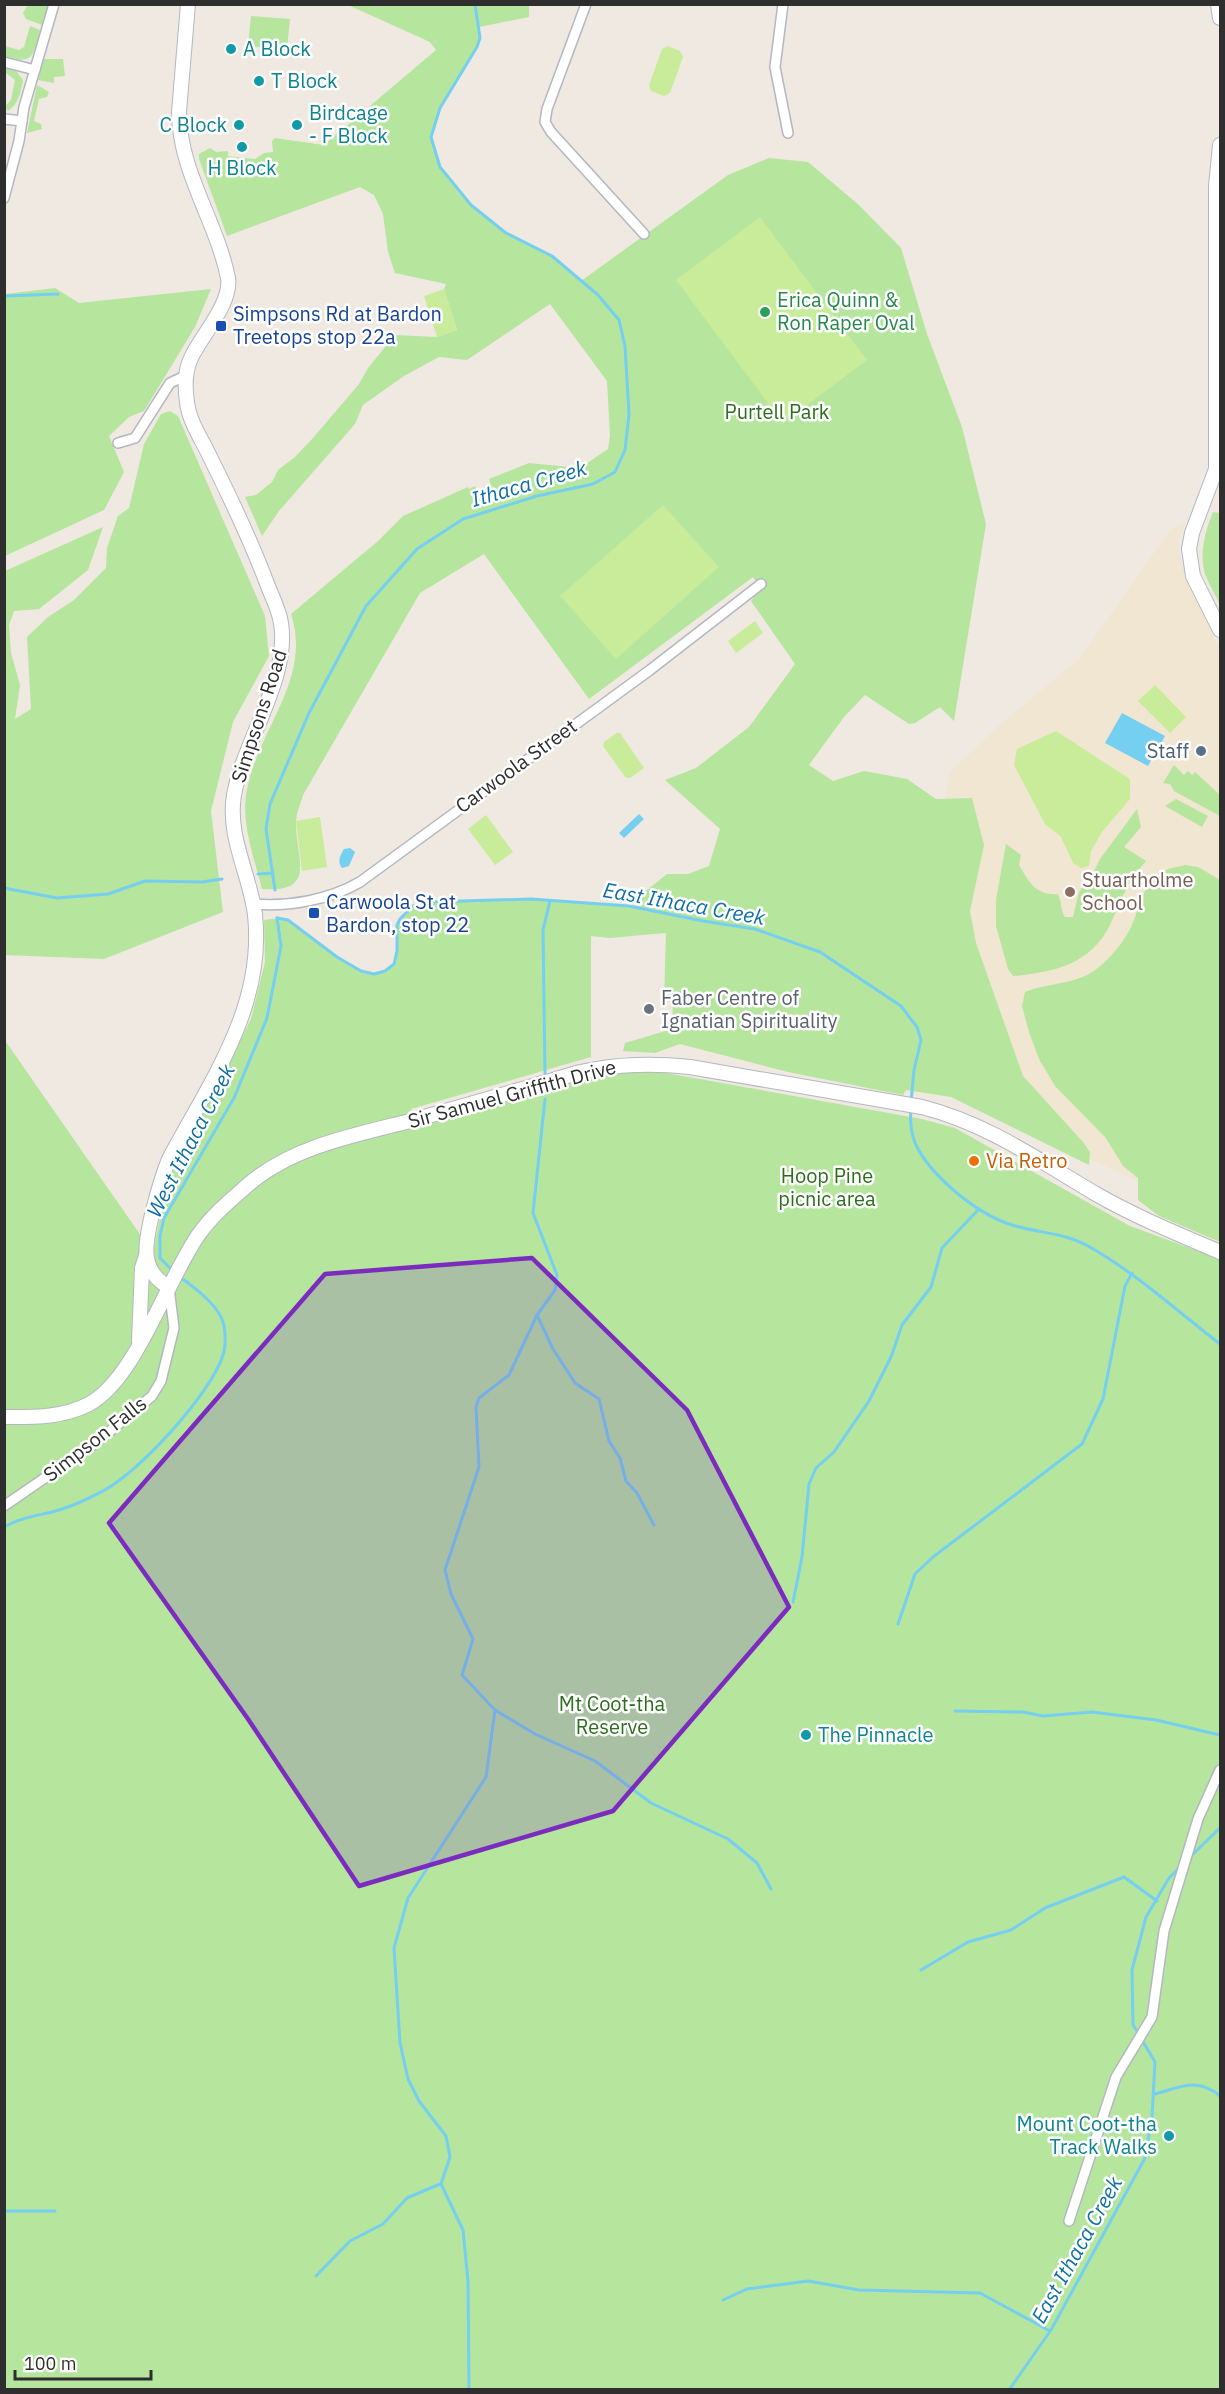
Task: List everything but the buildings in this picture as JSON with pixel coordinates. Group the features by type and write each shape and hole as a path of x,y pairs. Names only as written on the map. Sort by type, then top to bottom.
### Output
{"main road":[{"name":"Simpsons Road","path":"140,1343 142,1268 157,1194 169,1158 220,1068 246,1008 252,983 260,905 236,842 232,807 245,756 279,665 283,638 281,621 246,529 189,414 186,397 187,375 191,358 228,290 224,266 189,164 180,130 179,112 188,4"},
{"path":"1218,4 1221,18"},
{"path":"1221,145 1216,186 1216,469 1192,534 1189,549 1193,576 1221,630"},
{"name":"Sir Samuel Griffith Drive","path":"4,1417 53,1416 92,1403 114,1384 126,1368 199,1234 214,1214 252,1182 293,1156 346,1137 580,1072 616,1065 654,1063 681,1066 922,1107 958,1117 982,1128 1145,1221 1221,1251"},
{"path":"146,1257 154,1275 174,1277"}],"street":[{"path":"4,198 20,141 21,121 54,4"},
{"path":"586,4 547,109 545,122 551,132 644,234"},
{"path":"783,4 775,68 788,133"},
{"path":"4,62 35,70"},
{"path":"4,119 21,121"},
{"path":"118,443 135,438 170,383 187,375"},
{"name":"Carwoola Street","path":"260,905 295,902 336,894 360,882 650,670 760,584"},
{"name":"Simpson Falls","path":"4,1506 96,1442 152,1396 161,1381 174,1328 174,1277"},
{"path":"1069,2221 1116,2077 1152,2017 1164,1931 1198,1819 1221,1770"}],"highlighted area":[{"path":"532,1258 687,1410 789,1607 613,1811 359,1886 248,1719 109,1523 325,1274"}],"shaded area":[{"name":"Stuartholme School","path":"1187,522 1178,538 1178,554 1220,651 1220,1221 936,1085 943,811 950,772 1001,724 1080,658 1170,530"}],"green space":[{"path":"28,5 48,5 42,25 26,19 23,13"},
{"name":"Mt Coot-tha Reserve","path":"348,5 529,5 529,17 479,27 480,38 477,47 440,108 431,137 440,167 471,205 506,233 552,256 581,281 728,175 769,158 808,162 859,205 901,248 927,334 962,427 986,524 954,721 940,707 915,723 909,724 865,695 844,717 809,765 833,781 864,771 907,779 936,799 972,798 984,845 970,911 976,943 1023,1076 1083,1142 1090,1152 1089,1165 951,1097 906,1090 903,1095 788,1072 680,1044 655,1053 623,1051 625,1043 672,1029 673,1002 664,1001 666,933 609,938 591,936 591,1057 411,1109 413,1121 616,1073 655,1071 922,1119 955,1128 1130,1226 1220,1259 1220,2389 5,2389 4,1039 153,1253 164,1195 181,1148 212,1097 251,1019 265,962 264,920 279,918 288,920 341,959 357,969 372,974 385,972 394,962 397,949 397,925 413,906 430,902 531,899 643,905 641,895 667,874 688,874 709,866 720,829 665,780 696,768 749,727 795,664 751,601 760,588 753,577 589,699 484,554 420,593 303,795 296,819 300,860 298,879 291,885 280,889 262,889 246,825 246,798 254,763 290,680 295,659 296,637 291,614 378,541 403,516 468,487 469,489 475,486 477,490 491,485 489,479 529,463 580,468 608,449 610,436 607,381 550,304 467,360 439,357 404,376 363,405 355,424 279,511 262,536 245,497 256,495 272,482 278,470 295,457 313,438 359,384 368,368 395,335 437,337 457,330 444,289 446,284 395,273 388,252 383,214 374,195 360,187 227,236 199,159 199,154 210,148 216,152 228,151 228,156 255,159 264,153 273,152 272,141 275,138 324,145 436,50 430,42"},
{"path":"251,16 290,19 287,49 248,46"},
{"path":"30,26 40,30 31,56 27,59 15,59 5,56 5,46 19,50 24,47"},
{"path":"668,46 680,51 683,57 670,93 664,96 651,91 649,85 662,49"},
{"path":"44,59 63,59 65,76 54,77 54,83 38,80"},
{"path":"5,68 16,71 23,80 17,101 8,111 5,106 11,100 15,80 5,72"},
{"path":"37,85 49,92 47,97 39,99 34,121 41,124 42,129 27,133"},
{"name":"Erica Quinn & Ron Raper Oval","path":"760,217 867,360 783,423 676,280"},
{"path":"55,288 79,303 211,289 195,327 144,411 129,417 109,436 124,472 104,510 5,556 5,294"},
{"path":"444,289 457,330 437,337 424,296"},
{"path":"170,411 178,416 265,616 269,656 233,722 211,811 223,912 104,959 5,955 5,571 103,527 88,570 39,609 14,611 9,625 11,653 20,685 15,719 31,709 27,637 48,617 74,600 106,568 107,548 118,516 129,508 144,444 161,414"},
{"path":"663,505 719,567 616,659 560,596"},
{"path":"1213,512 1220,513 1220,605 1203,566 1205,535"},
{"path":"755,621 763,633 736,653 728,641"},
{"path":"1155,685 1186,717 1170,733 1138,701"},
{"path":"1056,731 1130,779 1130,799 1102,832 1091,851 1089,866 1081,868 1073,863 1061,837 1045,824 1014,765 1017,749"},
{"path":"620,733 644,768 630,778 626,778 603,746 604,742"},
{"path":"1174,765 1184,775 1188,771 1192,775 1195,772 1220,795 1220,816 1174,791 1170,784 1163,783"},
{"path":"1176,799 1208,816 1202,827 1165,806"},
{"path":"1137,809 1141,827 1124,847 1146,861 1121,899 1102,939 1081,958 1069,964 1043,972 1013,976 1008,969 996,926 996,900 1006,844 1021,855 1019,865 1034,887 1044,893 1058,894 1065,917 1073,917 1079,892"},
{"path":"486,815 513,852 495,865 468,829"},
{"path":"320,817 327,867 302,871 296,821"},
{"path":"1185,865 1198,867 1220,880 1220,1242 1159,1216 1138,1200 1138,1178 1123,1166 1106,1138 1055,1086 1039,1059 1022,1006 1025,992 1082,977 1099,967 1126,936 1145,891 1155,877 1164,871"}],"water":[{"path":"1122,713 1165,736 1148,766 1105,743"},
{"path":"639,814 644,819 624,838 619,833"},
{"path":"350,848 355,852 349,866 342,868 339,861 340,856 344,849"}],"waterway":[{"name":"Ithaca Creek","path":"275,890 266,829 270,804 309,713 366,606 417,549 463,519 537,496 593,484 615,472 625,450 629,414 625,346 619,320 598,295 552,256 506,233 471,205 440,167 431,137 440,108 477,47 480,38 475,4"},
{"path":"4,296 58,294"},
{"path":"258,874 273,873"},
{"path":"4,888 57,898 108,894 145,881 202,882 222,879"},
{"name":"East Ithaca Creek","path":"277,918 288,920 337,957 361,971 374,974 385,971 394,964 397,951 397,925 400,919 413,906 430,902 531,899 629,906 755,929 820,952 901,1006 917,1027 921,1040 914,1070 911,1102"},
{"path":"545,1075 543,930 550,901"},
{"name":"West Ithaca Creek","path":"173,1271 160,1258 160,1236 164,1218 234,1098 267,1018 281,946 277,918"},
{"path":"469,2390 468,2281 463,2230 441,2184 450,2157 446,2136 419,2101 408,2079 400,2043 394,1948 408,1898 486,1777 495,1710 462,1675 473,1639 451,1594 445,1570 479,1467 476,1407 479,1398 509,1375 537,1315 555,1290 557,1275 533,1213 545,1099"},
{"name":"East Ithaca Creek","path":"911,1109 913,1136 923,1157 943,1181 969,1202 996,1219 1009,1224 1059,1235 1088,1246 1140,1280 1220,1344"},
{"path":"793,1602 802,1557 809,1484 816,1468 834,1452 869,1401 891,1357 902,1325 931,1287 942,1248 979,1209"},
{"path":"898,1624 915,1574 933,1557 1082,1444 1103,1399 1125,1286 1132,1273"},
{"name":"West Ithaca Creek","path":"4,1527 19,1520 75,1504 118,1482 172,1431 204,1390 223,1355 225,1347 223,1323 219,1313 209,1301 180,1277"},
{"path":"537,1315 553,1349 575,1383 599,1399 609,1441 620,1458 626,1481 637,1493 654,1525"},
{"path":"495,1710 535,1734 595,1761 651,1803 728,1839 757,1863 771,1889"},
{"path":"955,1711 1023,1712 1043,1716 1092,1712 1156,1720 1220,1735"},
{"name":"East Ithaca Creek","path":"1190,1857 1220,1828"},
{"name":"East Ithaca Creek","path":"1139,2034 1133,2025 1132,1970 1146,1917 1169,1878 1181,1866"},
{"path":"921,1970 968,1942 1011,1930 1045,1908 1124,1877 1157,1901"},
{"name":"East Ithaca Creek","path":"1009,2390 1051,2330 1145,2158 1152,2117 1155,2062 1142,2040"},
{"path":"1155,2094 1196,2085 1212,2090 1220,2096"},
{"path":"316,2276 350,2241 383,2224 407,2198 440,2184"},
{"path":"4,2211 55,2211"},
{"path":"723,2300 747,2289 808,2281 859,2290 980,2293 1050,2331"}],"place":[{"name":"A Block","path":"231,49"},
{"name":"T Block","path":"259,81"},
{"name":"C Block","path":"239,125"},
{"name":"Birdcage - F Block","path":"297,125"},
{"name":"H Block","path":"242,147"},
{"name":"Erica Quinn & Ron Raper Oval","path":"765,312"},
{"name":"Simpsons Rd at Bardon Treetops stop 22a","path":"221,326"},
{"name":"Staff","path":"1201,751"},
{"name":"Stuartholme School","path":"1070,892"},
{"name":"Carwoola St at Bardon, stop 22","path":"314,913"},
{"name":"Faber Centre of Ignatian Spirituality","path":"649,1009"},
{"name":"Via Retro","path":"974,1161"},
{"name":"The Pinnacle","path":"806,1735"},
{"name":"Mount Coot-tha Track Walks","path":"1169,2136"}],"park label":[{"name":"Purtell Park","path":"777,412"},
{"name":"Hoop Pine picnic area","path":"827,1188"}]}
